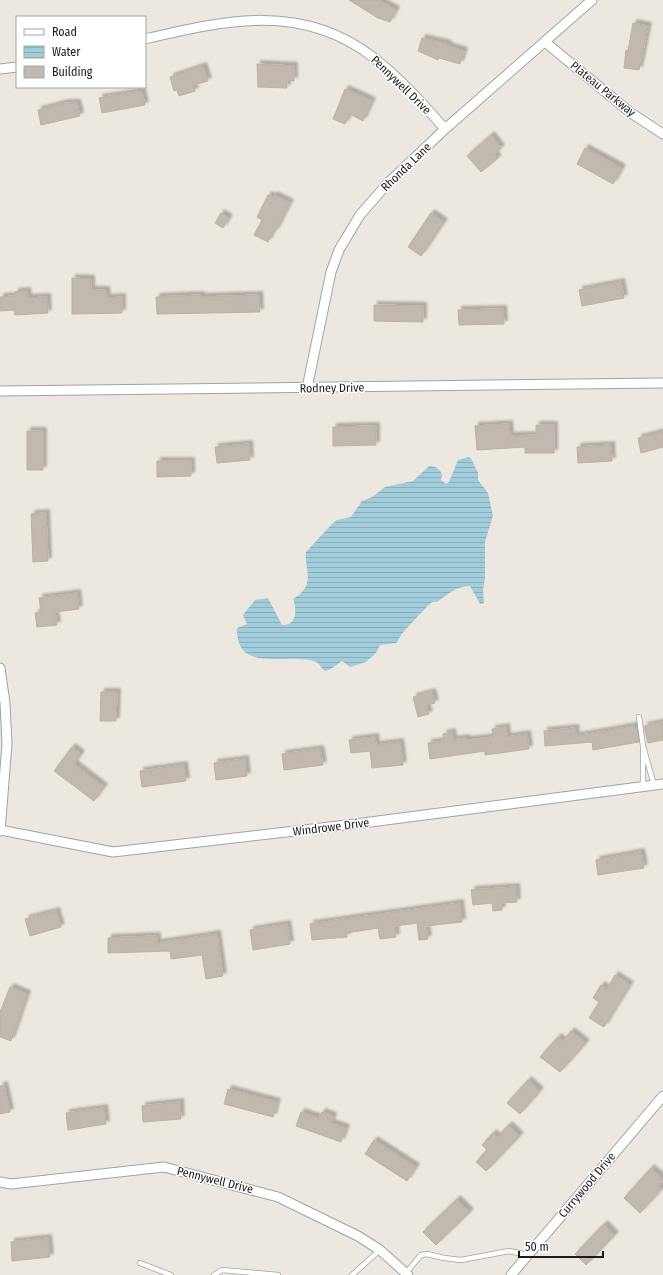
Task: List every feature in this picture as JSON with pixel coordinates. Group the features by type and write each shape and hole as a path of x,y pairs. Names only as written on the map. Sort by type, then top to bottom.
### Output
{"street":[{"name":"Rhonda Lane","path":"307,388 331,272 339,250 350,230 368,205 387,184 445,129 592,0"},
{"name":"Pennywell Drive","path":"146,39 212,24 246,20 270,20 322,31 348,41 374,58 408,89 445,129"},
{"name":"Plateau Parkway","path":"545,42 631,113 663,134"},
{"path":"0,69 16,67"},
{"name":"Rodney Drive","path":"0,391 663,383"},
{"path":"0,668 5,703 6,744 0,831"},
{"name":"Windrowe Drive","path":"0,831 112,852 370,822 658,785"},
{"name":"Currywood Drive","path":"511,1275 663,1096"},
{"name":"Pennywell Drive","path":"0,1182 11,1184 164,1167 278,1197 358,1236 380,1250 407,1274"}],"lane":[{"path":"639,717 643,746 643,787"},
{"path":"643,746 658,785"},
{"path":"352,1275 380,1250"},
{"path":"407,1274 421,1254 461,1260 509,1251 528,1256"},
{"path":"140,1263 171,1275"},
{"path":"214,1275 222,1270 276,1275"}],"water":[{"path":"469,457 478,472 478,480 488,493 493,516 485,542 485,578 483,590 484,603 480,604 470,586 456,589 437,602 432,602 403,632 396,643 380,645 376,653 366,662 350,667 342,661 331,669 325,671 316,662 305,659 266,659 254,657 245,652 239,643 237,628 247,624 243,615 255,600 268,598 282,625 291,623 295,616 293,599 300,594 307,583 308,573 306,552 332,524 337,520 351,517 362,501 372,497 385,487 413,481 429,466 435,467 439,470 442,475 441,480 446,484 449,482 458,460"}],"building":[{"path":"349,0 378,0 396,10 390,22 378,18"},
{"path":"633,23 648,26 639,70 624,68 626,50 628,51"},
{"path":"422,38 448,44 448,46 464,51 460,64 439,58 438,60 418,51"},
{"path":"257,64 294,66 294,81 287,80 287,88 258,87"},
{"path":"203,66 208,81 193,85 195,91 179,96 177,90 174,91 170,77"},
{"path":"345,89 372,101 363,121 350,114 345,124 333,119"},
{"path":"142,92 145,105 102,113 99,98"},
{"path":"65,103 77,103 80,116 41,125 38,110"},
{"path":"491,135 501,148 494,154 498,158 481,172 467,156"},
{"path":"585,148 622,168 613,184 577,164"},
{"path":"268,195 273,197 274,195 290,203 268,242 254,235 262,220 257,217"},
{"path":"221,213 229,218 223,228 215,223"},
{"path":"431,213 444,222 421,256 408,247"},
{"path":"72,278 91,279 91,290 106,290 107,298 122,297 122,313 72,314"},
{"path":"621,282 624,298 582,306 579,290"},
{"path":"27,291 28,298 47,297 48,313 15,315 14,310 0,311 0,297 15,296 15,292"},
{"path":"201,295 201,297 259,295 260,312 157,314 156,297"},
{"path":"374,305 423,306 423,322 374,321"},
{"path":"503,309 504,324 459,325 458,310"},
{"path":"509,424 510,436 536,435 536,425 554,425 554,453 525,453 525,447 477,450 475,426"},
{"path":"376,426 376,445 333,446 333,427"},
{"path":"27,431 43,431 43,470 27,470"},
{"path":"663,432 663,447 641,453 638,438"},
{"path":"249,444 250,460 217,463 215,447"},
{"path":"611,445 612,461 578,463 577,447"},
{"path":"157,461 191,461 191,476 157,477"},
{"path":"46,513 48,561 33,562 31,514"},
{"path":"77,593 79,609 55,612 57,625 37,627 35,613 41,612 39,598"},
{"path":"101,692 117,692 116,721 100,721"},
{"path":"432,692 435,703 426,705 429,714 418,717 413,697"},
{"path":"663,722 663,740 648,743 644,726"},
{"path":"634,726 635,728 637,727 639,742 593,750 592,742 545,746 544,731 575,728 576,736"},
{"path":"506,727 507,737 527,734 529,749 485,755 485,751 430,759 428,743 444,741 443,734 452,732 453,740 466,738 467,740 493,737 492,729"},
{"path":"375,737 376,745 400,742 403,765 372,768 370,751 351,753 349,740"},
{"path":"72,747 81,754 74,764 104,787 94,801 54,771"},
{"path":"320,749 323,765 284,770 282,754"},
{"path":"245,759 247,776 216,780 214,763"},
{"path":"184,765 186,781 142,787 140,771"},
{"path":"641,852 644,868 598,875 596,860"},
{"path":"516,887 517,902 501,903 502,910 493,911 492,903 473,905 471,890"},
{"path":"460,903 462,922 426,926 428,939 419,940 417,923 395,926 396,937 380,939 378,928 346,933 347,937 312,940 310,924"},
{"path":"56,911 61,927 30,936 25,919"},
{"path":"287,924 290,944 253,950 250,930"},
{"path":"217,934 223,976 206,979 202,955 171,959 170,951 108,953 108,938 157,936 157,943"},
{"path":"615,975 630,985 604,1027 589,1018 599,1002 593,998 601,985 607,989"},
{"path":"10,987 27,994 11,1041 0,1037 0,1012"},
{"path":"571,1031 586,1043 560,1072 540,1057 558,1037 563,1041"},
{"path":"528,1080 540,1091 520,1114 507,1103"},
{"path":"4,1085 10,1112 0,1114 0,1086"},
{"path":"228,1089 277,1102 273,1117 224,1104"},
{"path":"180,1102 181,1119 143,1122 142,1106"},
{"path":"104,1108 106,1124 68,1130 66,1113"},
{"path":"301,1112 319,1118 322,1112 333,1116 331,1123 346,1128 341,1142 296,1126"},
{"path":"509,1125 520,1136 486,1171 476,1162 487,1150 482,1145 493,1133 497,1137"},
{"path":"374,1140 416,1167 407,1181 365,1154"},
{"path":"651,1168 663,1179 659,1186 662,1189 640,1213 624,1198"},
{"path":"457,1199 470,1212 436,1245 423,1232"},
{"path":"604,1224 615,1235 586,1265 575,1254"},
{"path":"48,1238 50,1257 12,1261 11,1242"}]}
